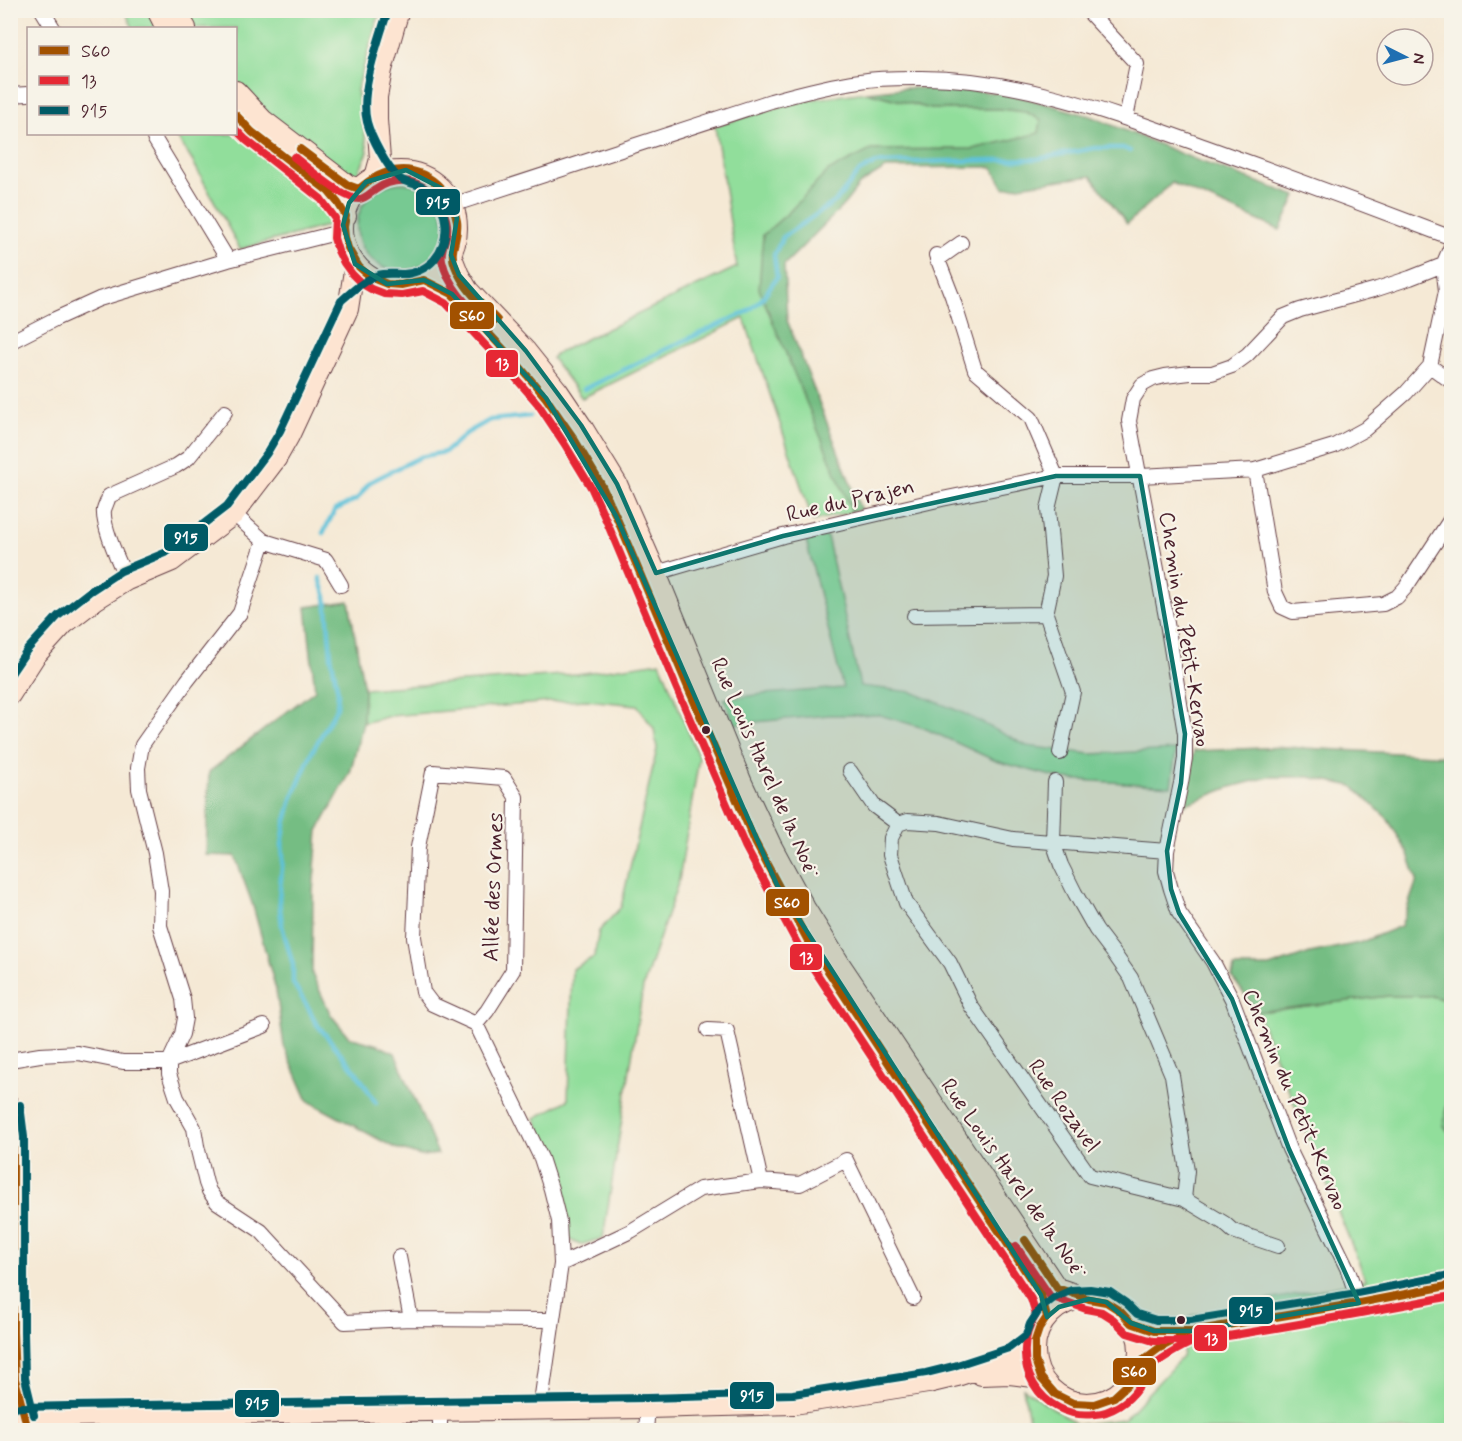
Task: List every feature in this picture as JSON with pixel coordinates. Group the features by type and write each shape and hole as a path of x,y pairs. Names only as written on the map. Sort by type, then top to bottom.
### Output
{"main road":[{"path":"157,10 166,27"},
{"path":"175,10 185,27"},
{"path":"375,177 380,159 377,97 399,10"},
{"path":"237,92 262,120 348,185 359,189"},
{"path":"237,116 252,132 328,191 338,203 345,223"},
{"path":"377,120 406,170"},
{"path":"406,170 430,179 441,188 452,205 457,218 457,237 451,255 439,270 424,280 406,285 387,284 369,276 356,264 346,247 345,223 349,203 366,182 375,177 390,171 406,170"},
{"name":"Rue Louis Harel de la Noë","path":"451,255 468,290 526,351 558,391 617,484 742,783 771,845 805,908 1057,1288 1089,1299"},
{"path":"11,692 35,656 64,624 95,600 128,580 172,561 234,514 276,459 289,436 348,309 356,264"},
{"name":"Rue Louis Harel de la Noë","path":"424,280 452,294 521,368 546,398 573,437 601,484 616,516 751,832 777,885 807,939 1041,1295 1047,1317"},
{"path":"348,309 365,294 387,284"},
{"path":"10,1106 15,1379 21,1422 794,1404 928,1383 957,1376 1014,1357 1035,1341"},
{"path":"1131,1323 1154,1331 1192,1331 1452,1285"},
{"path":"1089,1299 1106,1302 1120,1311 1131,1323 1139,1343 1138,1364 1130,1383 1114,1397 1094,1404 1073,1403 1055,1394 1041,1378 1035,1360 1035,1341 1047,1317 1059,1307 1074,1300 1089,1299"},
{"path":"1138,1364 1158,1349 1192,1331"},
{"path":"957,1376 1010,1374 1041,1378"}],"street":[{"path":"42,10 52,27"},
{"path":"1087,10 1137,64 1126,118"},
{"path":"452,205 813,89 862,81 916,78 968,81 1013,87 1126,118 1316,186 1452,238"},
{"path":"10,94 27,94"},
{"path":"154,138 228,260"},
{"path":"11,340 99,299 345,223"},
{"path":"961,243 937,257 975,370 1030,418 1056,476 1048,509 1054,576 1046,614 1073,692 1060,753"},
{"path":"1452,244 1443,265 1446,291 1430,366 1452,382"},
{"name":"Chemin du Petit-Kervao","path":"1359,1303 1348,1270 1289,1149 1232,999 1213,962 1179,913 1166,871 1167,851 1185,758 1185,734 1166,617 1129,421 1133,399 1142,385 1153,379 1190,373 1212,373 1232,366 1247,355 1283,317 1410,278 1443,265"},
{"name":"Rue du Prajen","path":"656,573 783,536 942,499 1056,476 1140,476 1255,470 1334,446 1365,429 1406,393 1430,366"},
{"path":"128,580 105,525 104,510 109,496 176,466 188,458 225,412"},
{"path":"1255,470 1275,592 1282,607 1293,612 1383,604 1397,597 1452,517"},
{"path":"234,514 264,541 326,560 341,585"},
{"path":"264,541 240,613 187,681 142,745 138,768 139,789 155,853 161,891 160,926 183,999 185,1018 182,1034 169,1062 169,1074 177,1098 194,1128 196,1146 206,1184 217,1202 261,1231 345,1323 411,1319 553,1320"},
{"path":"914,616 1046,614"},
{"path":"850,771 874,806 898,824 907,821 939,823 1013,839 1167,851"},
{"name":"Allée des Ormes","path":"433,772 504,778 516,797 513,970 476,1024 432,1004 423,992 414,937 418,847 433,772"},
{"path":"1055,782 1053,842 1061,865 1096,930 1131,978 1172,1075 1187,1171 1184,1199"},
{"name":"Rue Rozavel","path":"898,824 891,838 890,855 906,903 950,963 971,1006 1090,1176 1184,1199 1233,1231 1278,1246"},
{"path":"476,1024 541,1158 558,1221 561,1264 540,1409"},
{"path":"10,1060 40,1055 78,1053 123,1062 169,1062 264,1026"},
{"path":"708,1030 727,1031 761,1181"},
{"path":"561,1264 631,1231 700,1189 761,1181 800,1184 846,1161 913,1298"},
{"path":"399,1257 411,1319"},
{"path":"646,1431 648,1408"},
{"path":"440,1411 440,1431"}],"highlighted area":[{"path":"406,170 441,188 457,218 451,255 459,275 526,351 581,425 617,484 656,573 783,536 1056,476 1140,476 1185,734 1181,783 1167,851 1171,889 1179,913 1232,999 1289,1149 1359,1303 1192,1331 1154,1331 1131,1323 1106,1302 1089,1299 1059,1307 1047,1317 1041,1295 777,885 616,516 546,398 452,294 424,280 387,284 355,264 343,225 349,203 366,182"}],"green space":[{"path":"125,11 380,11 357,90 368,152 334,224 240,249 193,162 176,135 237,135 237,27 133,27"},
{"path":"905,88 961,89 1014,95 1090,116 1194,159 1296,196 1280,230 1172,183 1127,224 1091,176 1004,188 992,167 886,168 860,184 834,215 784,265 787,320 861,510 852,512 759,289 763,235 789,212 828,171 871,150 973,149 1039,133 1041,120 1026,112 1000,109 931,109 867,92"},
{"path":"867,92 931,109 1000,109 1026,112 1041,120 1039,134 973,149 871,150 789,212 763,235 796,374 852,512 813,521 744,318 582,398 552,358 559,352 737,267 715,126 800,101"},
{"path":"401,183 418,187 432,196 441,210 445,227 441,244 432,258 418,267 401,271 384,267 370,258 361,244 357,227 361,210 370,196 384,187"},
{"path":"827,536 860,686 912,692 961,712 1027,746 1091,754 1176,750 1171,786 1064,779 996,761 924,728 880,715 829,715 735,724 724,699 843,688 806,540"},
{"path":"349,601 364,689 363,723 350,773 318,831 313,892 312,974 331,1015 349,1037 378,1045 395,1053 438,1154 421,1156 395,1148 308,1101 284,1046 276,990 253,906 235,856 206,855 209,772 315,690 306,607"},
{"path":"660,662 699,758 679,880 643,987 603,1238 580,1245 570,1240 557,1171 535,1118 568,1100 572,969 594,957 599,931 621,907 657,749 654,729 637,705 586,700 390,716 363,723 364,689 577,674"},
{"path":"1285,747 1451,756 1451,1002 1432,996 1388,996 1257,1012 1232,977 1234,967 1269,967 1310,953 1359,943 1401,926 1417,880 1407,851 1387,818 1352,786 1309,777 1269,777 1231,787 1181,806 1194,751"},
{"path":"1388,996 1432,996 1451,1002 1451,1081 1443,1126 1452,1134 1451,1430 1031,1430 1023,1388 1078,1425 1124,1419 1182,1357 1191,1316 1366,1280 1257,1012"},
{"path":"1451,1081 1451,1134 1443,1126"}],"waterway":[{"path":"584,389 747,312 761,300 777,277 774,255 783,237 836,201 859,172 876,163 1037,159 1095,148 1123,148 1130,151"},
{"path":"323,533 335,510 357,499 370,482 420,457 445,452 467,433 490,420 530,416"},
{"path":"320,578 326,597 331,656 338,692 337,707 312,752 292,799 282,845 279,899 282,926 293,965 293,983 315,1022 357,1073 376,1103"}],"transit line":[{"name":"915","path":"10,675 27,650 58,616 121,571 167,552 227,506 267,453 280,431 341,301 363,283 378,275 410,274 423,269 434,260 440,251 444,242 445,222 439,203 424,188 402,180 394,173 380,152 367,122 365,110 368,81 388,10"},
{"name":"S60","path":"237,116 252,132 328,191 338,203 346,216 344,227 348,248 359,267 367,274 387,284 401,285 424,280 452,294 521,368 546,398 573,437 601,484 616,516 755,842 807,939 1041,1295 1047,1317 1035,1341 1035,1360 1041,1378 1055,1394 1073,1403 1094,1404 1114,1397 1129,1383 1138,1364 1158,1349 1192,1331 1452,1285"},
{"name":"13","path":"237,131 321,199 335,218 334,238 338,251 344,263 361,283 384,294 402,295 423,291 446,303 538,404 564,443 592,489 606,520 745,846 798,945 1031,1299 1036,1315 1028,1332 1025,1350 1027,1368 1044,1398 1058,1408 1075,1414 1101,1413 1119,1406 1129,1398 1139,1387 1146,1372 1158,1362 1195,1341 1452,1296"},
{"name":"S60","path":"300,149 348,185 359,189 379,175 400,170 421,174 441,188 455,212 457,221 453,260 458,274 479,302 497,320"},
{"name":"13","path":"294,157 335,189 352,198 363,198 382,186 396,181 417,184 430,192 440,205 447,222 442,260 449,280 461,297 490,327"},
{"name":"915","path":"20,1105 24,1137 25,1378 34,1415"},
{"name":"S60","path":"10,1111 13,1137 15,1379 28,1430"},
{"name":"S60","path":"1025,1240 1057,1288 1106,1302 1120,1311 1131,1323 1154,1331 1192,1331 1212,1328"},
{"name":"13","path":"1016,1246 1050,1296 1086,1309 1102,1312 1127,1333 1153,1341 1193,1341 1214,1338"},
{"name":"915","path":"10,1408 793,1394 926,1373 1009,1348 1026,1335 1040,1309 1054,1298 1072,1290 1090,1289 1110,1292 1137,1314 1156,1320 1191,1320 1357,1293 1450,1275"}]}
